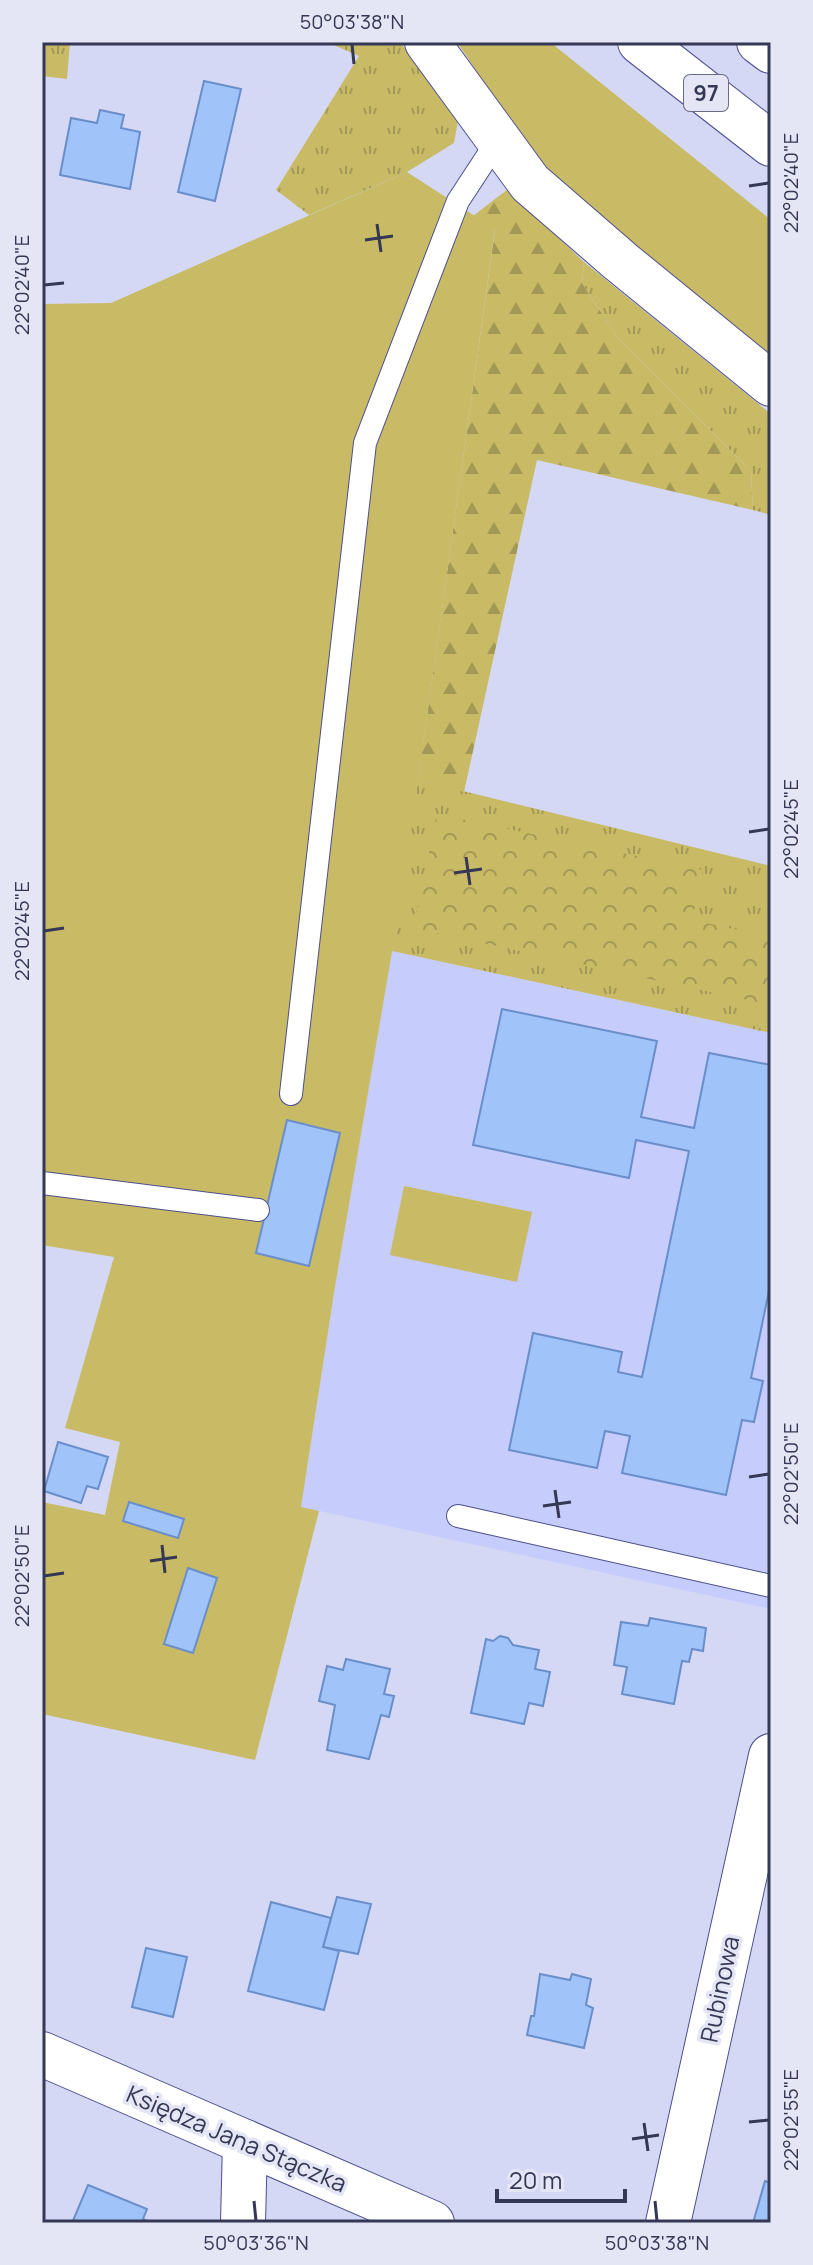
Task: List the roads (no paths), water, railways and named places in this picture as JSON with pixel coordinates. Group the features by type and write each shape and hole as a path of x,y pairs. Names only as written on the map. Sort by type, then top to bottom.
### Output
{"street":[{"path":"427,42 530,183 771,384"},
{"name":"97","path":"640,42 771,144"},
{"path":"759,42 771,51"},
{"name":"Rubinowa","path":"668,2223 771,1756"},
{"name":"Księdza Jana Stączka","path":"42,2054 432,2223"},
{"path":"243,2223 245,2142"}],"lane":[{"path":"291,1094 365,443 458,201 498,140"},
{"path":"42,1183 258,1210"},
{"path":"458,1516 771,1586"}]}
